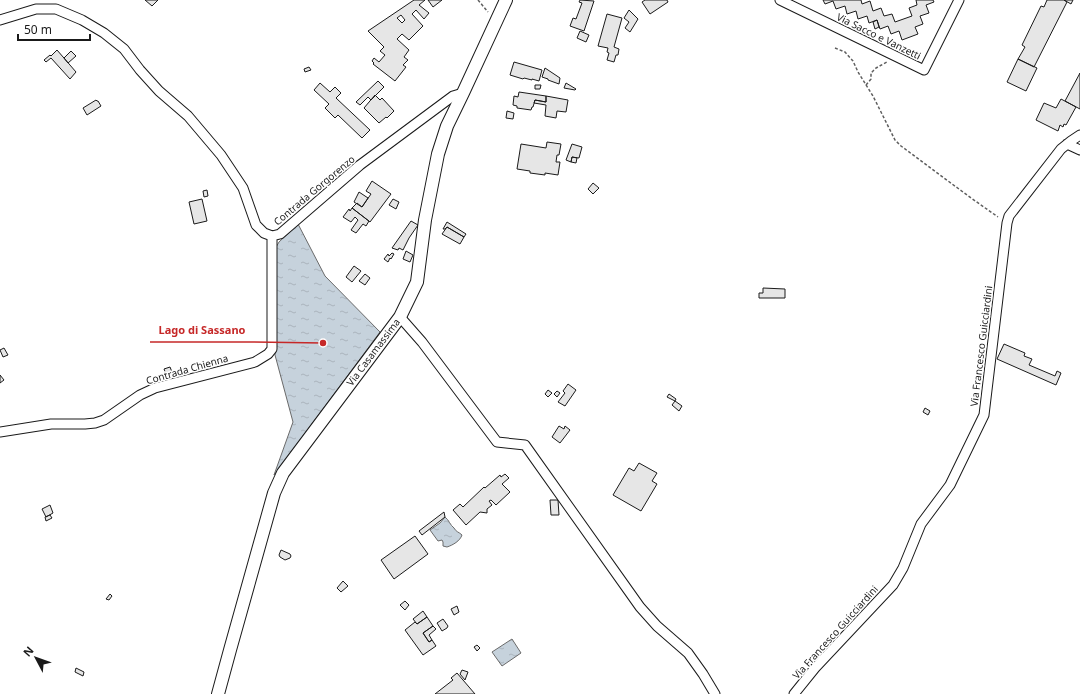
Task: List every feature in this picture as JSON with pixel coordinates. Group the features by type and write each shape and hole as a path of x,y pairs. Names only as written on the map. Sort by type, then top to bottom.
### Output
{"main road":[{"name":"Via Casamassima","path":"218,694 274,493 283,473 400,317 417,282 426,214 438,154 447,126 506,0"}],"street":[{"name":"Via Sacco e Vanzetti","path":"780,0 924,70 960,0"},
{"name":"Contrada Gorgorenzo","path":"0,20 36,9 56,9 82,20 104,33 124,49 159,91 188,116 221,156 243,188 256,226 264,233 272,236 280,234 360,165 453,96 463,93"},
{"name":"Via Francesco Guicciardini","path":"794,694 815,668 893,585 903,568 921,524 950,485 984,415 1009,216 1061,149 1080,135"},
{"path":"1067,144 1080,150"},
{"name":"Contrada Chienna","path":"0,432 51,424 85,424 99,422 140,395 155,388 256,362 262,358 272,349 272,236"},
{"path":"400,317 422,342 497,442 525,445 640,607 657,626 688,653 715,694"}],"path":[{"path":"478,0 496,22"},
{"path":"835,48 845,52 853,61 873,96 895,140 971,198 1007,223"},
{"path":"866,85 871,79 871,73 895,56"}],"water":[{"path":"298,224 325,276 380,332 274,475 293,422 275,355 275,249 279,242"},
{"path":"445,517 462,535 460,539 447,547 443,546 442,540 438,541 430,530 440,523"},
{"path":"512,639 521,653 502,666 492,652"}],"building":[{"path":"145,0 158,0 152,6"},
{"path":"414,0 425,0 419,5 429,13 424,19 416,10 412,14 423,26 409,40 402,34 397,39 409,50 404,57 408,60 403,65 406,67 395,81 373,64 374,63 372,61 374,58 379,62 385,55 380,51 384,47 368,31","holes":["401,15 405,20 402,23 397,18"]},
{"path":"428,0 442,0 433,7"},
{"path":"580,0 594,1 584,31 570,26 573,18 576,19 582,3 579,2"},
{"path":"645,0 667,0 668,2 650,14 642,2"},
{"path":"823,0 861,0 862,4 870,1 873,11 881,8 884,16 892,14 895,22 912,16 909,8 917,5 916,0 933,0 934,2 926,5 929,13 920,16 923,24 915,27 918,34 902,40 899,31 891,34 888,26 880,29 877,20 869,23 867,16 858,19 856,11 847,14 845,6 836,9 833,1 825,4"},
{"path":"1047,0 1064,0 1067,2 1034,67 1018,59 1025,47 1022,45 1041,6 1044,7"},
{"path":"1064,0 1073,0 1071,4"},
{"path":"629,10 638,19 630,32 625,28 629,22 624,18"},
{"path":"607,14 622,18 614,47 619,49 618,55 616,55 614,62 607,60 609,53 607,52 608,48 598,46"},
{"path":"877,20 879,27 875,29 873,22"},
{"path":"580,31 589,35 586,42 577,38"},
{"path":"57,50 76,72 70,79 51,58 46,62 44,60"},
{"path":"71,51 76,56 68,63 64,58"},
{"path":"1018,59 1037,68 1026,91 1007,82"},
{"path":"514,62 542,70 539,81 523,79 510,75"},
{"path":"309,67 311,70 305,72 304,69"},
{"path":"545,68 560,78 559,84 542,77"},
{"path":"1080,73 1080,109 1065,101"},
{"path":"378,81 384,87 371,100 368,97 360,105 356,102"},
{"path":"320,83 330,92 335,87 341,93 336,98 370,130 362,138 338,115 335,118 325,108 329,104 314,90"},
{"path":"566,83 576,89 564,88"},
{"path":"535,85 541,85 540,89 535,89"},
{"path":"519,92 546,96 546,102 535,100 531,110 517,108 517,106 513,105 514,96 518,97"},
{"path":"375,95 380,100 382,98 394,111 379,123 364,108"},
{"path":"546,96 568,100 566,112 557,111 556,118 545,116 546,105 534,103 535,100 546,102"},
{"path":"1061,99 1076,107 1066,125 1064,124 1063,127 1060,125 1058,131 1036,120 1044,103 1056,108"},
{"path":"96,100 101,106 87,115 83,108"},
{"path":"507,111 514,113 513,119 506,118"},
{"path":"547,142 561,144 556,162 560,162 558,175 530,173 530,171 517,169 521,144 546,148"},
{"path":"572,144 582,147 579,158 572,157 571,162 566,160"},
{"path":"572,157 577,158 576,163 571,162"},
{"path":"372,181 391,194 370,222 352,208 357,203 362,207 371,194 366,191"},
{"path":"593,183 599,188 593,194 588,189"},
{"path":"207,190 208,196 204,197 203,191"},
{"path":"359,192 368,198 362,207 354,202"},
{"path":"202,199 207,221 194,224 189,202"},
{"path":"393,199 399,202 396,209 389,205"},
{"path":"352,208 369,221 366,226 363,224 356,233 351,230 358,220 355,217 351,222 343,217 349,209 350,211"},
{"path":"411,221 418,225 403,250 399,248 398,250 392,248"},
{"path":"447,222 466,234 464,237 447,227 443,229"},
{"path":"447,227 464,237 460,244 442,234"},
{"path":"406,251 413,255 410,262 403,259"},
{"path":"392,253 394,254 388,262 384,259 388,254 389,256"},
{"path":"354,266 361,271 352,282 346,277"},
{"path":"365,274 370,278 365,285 359,281"},
{"path":"763,288 785,289 785,298 759,298 759,293 763,293"},
{"path":"1004,344 1025,353 1024,356 1032,359 1029,365 1055,376 1057,371 1061,373 1056,385 997,359"},
{"path":"4,348 8,355 3,357 0,350"},
{"path":"170,367 172,372 166,374 164,369"},
{"path":"0,375 4,380 0,383"},
{"path":"568,384 576,390 565,406 558,402 565,393 563,391"},
{"path":"548,390 552,393 548,397 545,394"},
{"path":"557,391 560,393 557,397 554,394"},
{"path":"669,394 676,399 675,401 667,397"},
{"path":"675,401 682,406 679,411 672,405"},
{"path":"925,408 930,411 928,415 923,412"},
{"path":"559,426 564,429 565,426 570,430 560,443 552,437"},
{"path":"639,463 657,473 652,481 657,484 641,511 613,495 629,468 634,471"},
{"path":"505,474 509,478 502,484 510,492 496,505 491,500 489,501 492,505 487,509 487,513 480,512 466,525 453,510 460,504 463,507 484,487 485,488 500,475 501,477"},
{"path":"550,500 558,500 559,515 551,515"},
{"path":"50,505 53,513 46,517 42,509"},
{"path":"444,512 445,517 422,535 419,531"},
{"path":"50,515 52,518 46,521 45,517"},
{"path":"415,536 428,554 394,579 381,560"},
{"path":"281,550 290,554 290,558 285,560 280,557 279,555"},
{"path":"343,581 348,586 341,592 337,588"},
{"path":"110,594 112,596 109,600 106,599"},
{"path":"405,601 409,605 405,610 400,605"},
{"path":"457,606 459,612 454,615 451,609"},
{"path":"423,611 427,617 417,624 413,619"},
{"path":"427,617 433,626 423,633 429,642 432,640 436,646 423,655 405,630 415,622 417,624"},
{"path":"443,619 448,626 442,631 437,623"},
{"path":"433,626 436,629 429,635 432,640 429,642 423,633"},
{"path":"477,645 480,648 477,651 474,647"},
{"path":"76,668 84,672 83,676 75,672"},
{"path":"462,670 468,672 465,680 460,674"},
{"path":"457,673 475,694 435,694 453,680 451,678"}],"place":[{"name":"Lago di Sassano","path":"323,343"}]}
